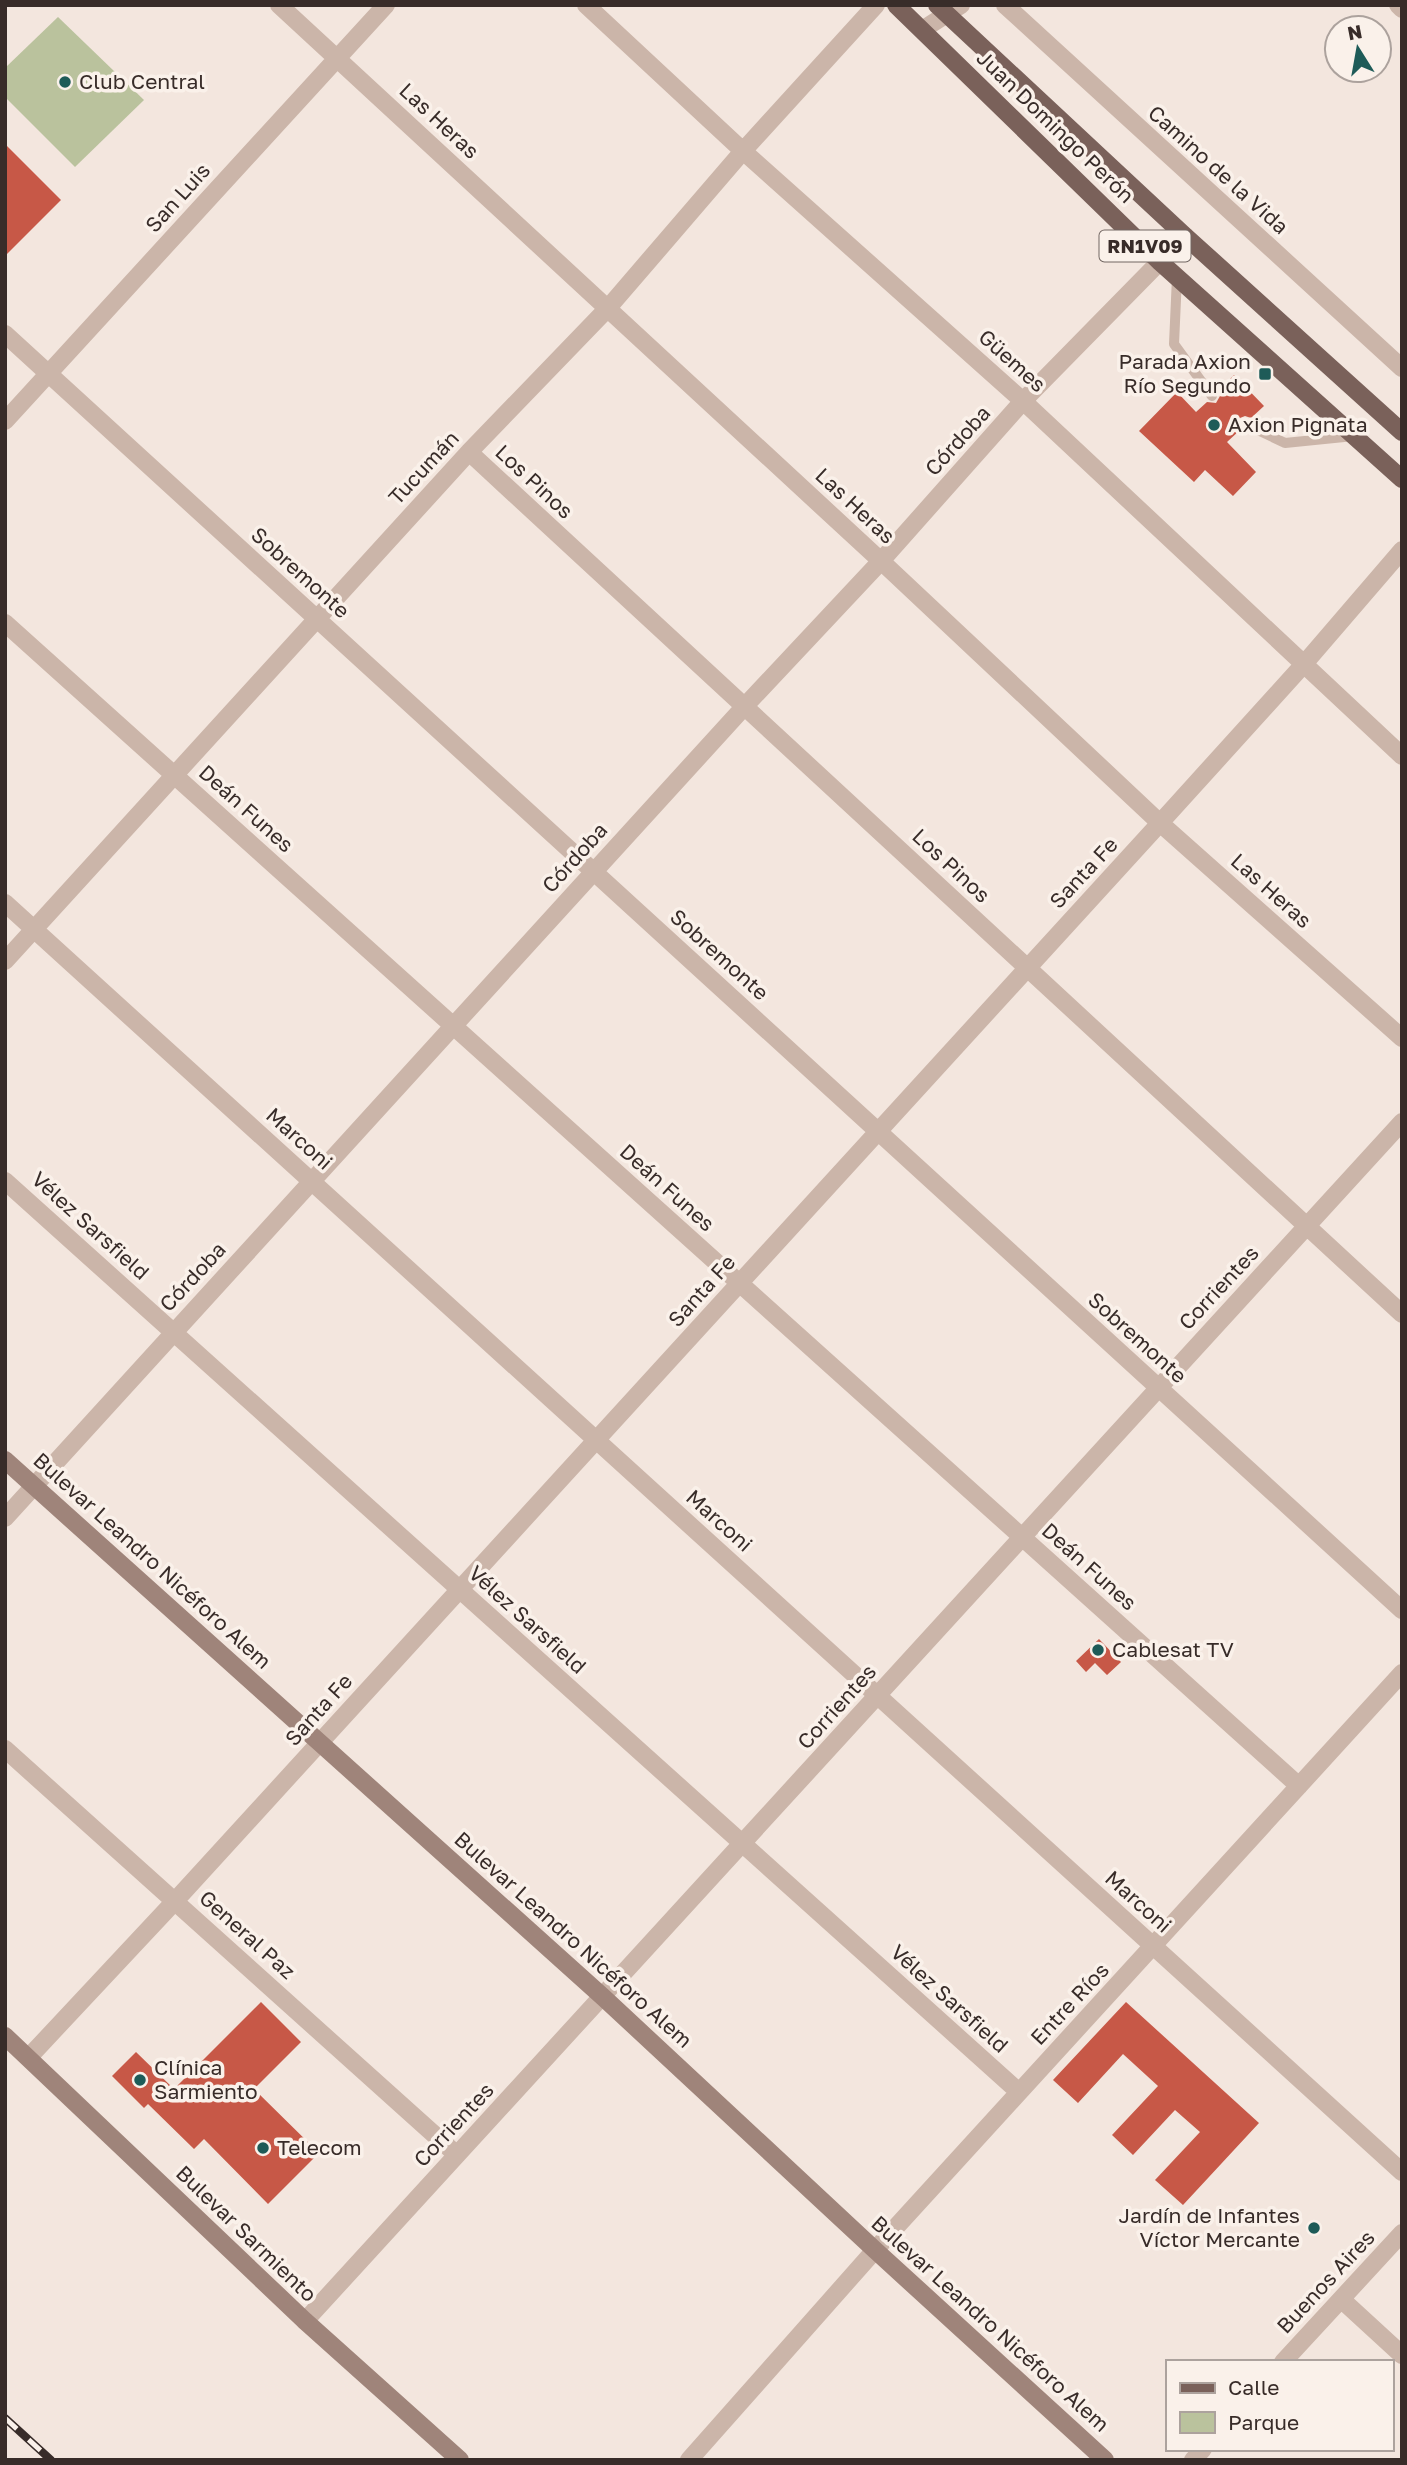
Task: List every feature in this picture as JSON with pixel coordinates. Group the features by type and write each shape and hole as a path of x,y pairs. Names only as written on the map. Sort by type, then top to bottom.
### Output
{"main road":[{"name":"Juan Domingo Perón","path":"896,5 1160,262 1402,479"},
{"name":"Juan Domingo Perón","path":"948,8 1185,236 1402,432"}],"street":[{"name":"Las Heras","path":"279,5 881,561 1160,823 1402,1038"},
{"name":"San Luis","path":"5,421 386,5"},
{"name":"Güemes","path":"586,5 743,151 1023,401 1402,756"},
{"name":"Tucumán","path":"5,961 469,452 608,308 743,151 876,5"},
{"name":"Camino de la Vida","path":"1004,5 1402,368"},
{"path":"1398,5 1402,9"},
{"path":"922,30 948,8"},
{"name":"Córdoba","path":"5,1518 744,707 881,561 1023,401 1185,236"},
{"name":"Sobremonte","path":"5,334 1402,1610"},
{"name":"Los Pinos","path":"469,452 1402,1314"},
{"name":"Santa Fe","path":"29,2057 597,1441 1304,664 1402,550"},
{"name":"Deán Funes","path":"5,623 1299,1786"},
{"name":"Marconi","path":"5,903 1402,2172"},
{"name":"Corrientes","path":"305,2321 1402,1122"},
{"name":"Vélez Sarsfield","path":"5,1181 1019,2092"},
{"name":"Bulevar Leandro Nicéforo Alem","path":"5,1460 603,1997 1105,2460"},
{"name":"Entre Ríos","path":"689,2460 875,2250 1402,1673"},
{"name":"General Paz","path":"5,1749 457,2155"},
{"name":"Bulevar Sarmiento","path":"5,2035 305,2321 460,2460"},
{"name":"Buenos Aires","path":"1285,2360 1402,2233"},
{"path":"1340,2299 1402,2355"}],"lane":[{"path":"1177,277 1174,344 1212,396"},
{"path":"1245,424 1285,443 1354,436"}],"green space":[{"name":"Club Central","path":"58,17 144,100 75,167 5,97 5,68"}],"building":[{"path":"5,144 61,200 5,256"},
{"path":"1234,375 1264,406 1251,418 1240,418 1237,424 1240,430 1227,442 1256,472 1233,496 1205,470 1194,482 1139,431 1177,392 1196,412 1207,402 1216,403 1220,396 1218,391"},
{"name":"Cablesat TV","path":"1099,1639 1121,1662 1107,1675 1095,1663 1086,1672 1076,1661"},
{"path":"261,2002 301,2042 254,2089 319,2153 268,2204 204,2139 194,2149 148,2104 144,2108 112,2076 136,2052 174,2089"},
{"path":"1126,2002 1259,2123 1183,2205 1155,2180 1200,2132 1175,2110 1133,2155 1112,2135 1158,2086 1123,2054 1078,2103 1053,2080"}],"railway":[{"path":"5,2418 51,2460"}],"place":[{"name":"Club Central","path":"65,82"},
{"name":"Parada Axion Río Segundo","path":"1265,374"},
{"name":"Axion Pignata","path":"1214,425"},
{"name":"Cablesat TV","path":"1098,1650"},
{"name":"Clínica Sarmiento","path":"140,2080"},
{"name":"Telecom","path":"263,2148"},
{"name":"Jardín de Infantes Víctor Mercante","path":"1314,2228"}]}
